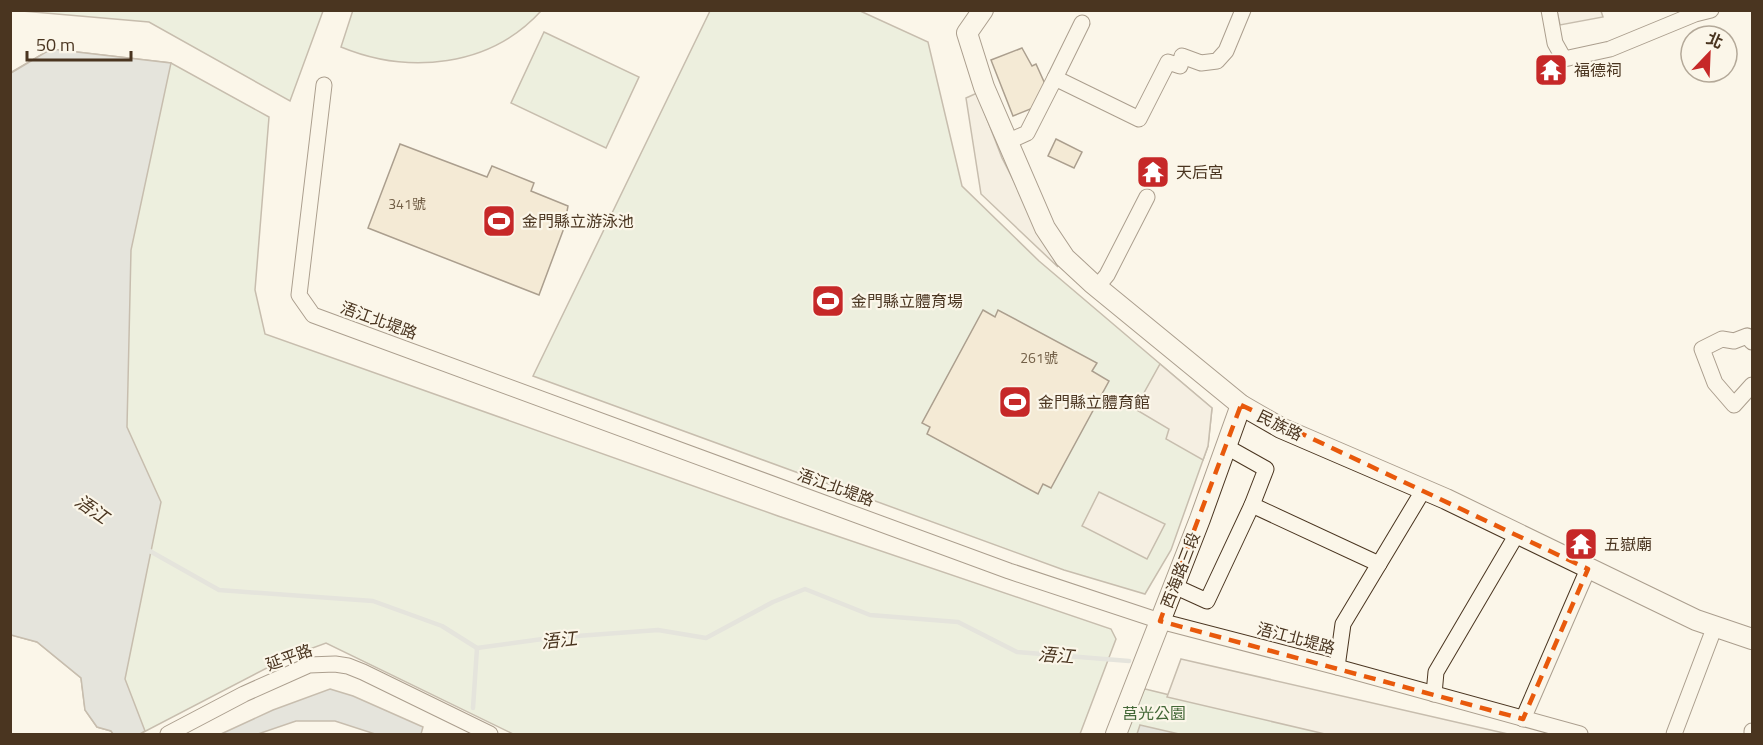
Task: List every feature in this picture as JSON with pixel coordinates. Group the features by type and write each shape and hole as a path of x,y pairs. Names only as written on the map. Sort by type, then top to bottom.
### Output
{"main road":[{"name":"民族路","path":"983,10 967,33 984,87 1045,228 1065,258 1096,287 1241,405 1281,428 1424,489 1685,615 1752,639"},
{"name":"西海路三段","path":"1116,735 1241,405"}],"street":[{"path":"1055,78 1139,119 1168,62 1180,66 1182,56 1201,63 1217,61 1226,51 1243,10"},
{"path":"1549,10 1556,43 1564,58 1610,49 1695,14 1711,10"},
{"path":"1007,142 1027,133 1082,23"},
{"name":"浯江北堤路","path":"324,86 299,295 313,315 1009,571 1160,621 1337,667 1580,735"},
{"path":"1096,287 1107,275 1147,196"},
{"path":"1752,342 1747,336 1734,341 1722,339 1702,349 1715,383 1734,405 1752,385"},
{"path":"1174,586 1207,601 1252,505 1266,469 1225,446"},
{"path":"1337,667 1343,624 1424,489"},
{"path":"1252,505 1379,564"},
{"path":"1434,694 1436,672 1517,534"},
{"path":"1523,719 1588,569"},
{"path":"1674,735 1715,626"},
{"name":"延平路","path":"168,735 244,694 309,666 321,664 348,666 363,672 490,735"}],"highlighted area":[{"path":"1241,405 1588,569 1523,719 1160,621"}],"green space":[{"path":"353,10 541,11 521,30 498,44 473,54 421,63 367,56 341,47"},
{"name":"金門縣立體育場","path":"858,10 928,42 962,186 1039,261 1212,408 1208,446 1171,550 1145,594 1064,570 533,376 710,11"},
{"path":"22,11 323,11 290,101 149,22"},
{"path":"544,32 639,77 606,148 511,103"},
{"path":"51,49 171,63 269,117 255,290 265,334 778,516 1111,629 1116,639 1080,734 513,734 326,643 288,657 140,734 113,734 111,731 97,727 85,710 81,678 37,642 11,635 10,73"},
{"name":"莒光公園","path":"1141,688 1330,734 1124,734"}],"shaded area":[{"path":"1557,11 1601,11 1603,17 1560,25"},
{"path":"977,93 1002,158 1058,267 981,194 966,98"},
{"path":"1160,364 1212,408 1208,446 1203,460 1166,439 1169,429 1135,409"},
{"path":"1099,492 1165,524 1147,559 1082,526"},
{"path":"1181,659 1508,734 1325,734 1167,697"}],"water":[{"path":"51,49 171,63 131,250 127,427 161,502 125,679 145,731 140,734 113,734 111,731 97,727 85,710 81,678 37,642 11,635 11,73"},
{"path":"330,689 353,696 423,727 421,734 375,734 335,721 296,721 258,734 221,734 273,710"},
{"path":"1140,725 1179,734 1137,734"}],"building":[{"path":"1022,48 1032,66 1036,64 1045,84 1033,108 1013,116 991,60"},
{"path":"1056,139 1082,152 1074,168 1048,156"},
{"path":"400,144 487,177 492,166 534,183 531,191 568,206 564,228 539,295 368,228"},
{"name":"金門縣立體育館","path":"983,310 995,317 998,310 1097,363 1092,371 1109,381 1051,488 1043,484 1038,494 927,434 930,427 922,423"}],"waterway":[{"name":"浯江","path":"148,550 219,590 373,601 442,626 477,648 550,638 658,630 706,638 773,602 805,589 870,615 958,622 1017,652 1129,661"},
{"path":"473,708 477,648"}],"place":[{"name":"福德祠","path":"1551,70"},
{"name":"天后宮","path":"1153,172"},
{"name":"金門縣立游泳池","path":"499,221"},
{"name":"金門縣立體育場","path":"828,301"},
{"name":"金門縣立體育館","path":"1015,402"},
{"name":"五嶽廟","path":"1581,544"}]}
